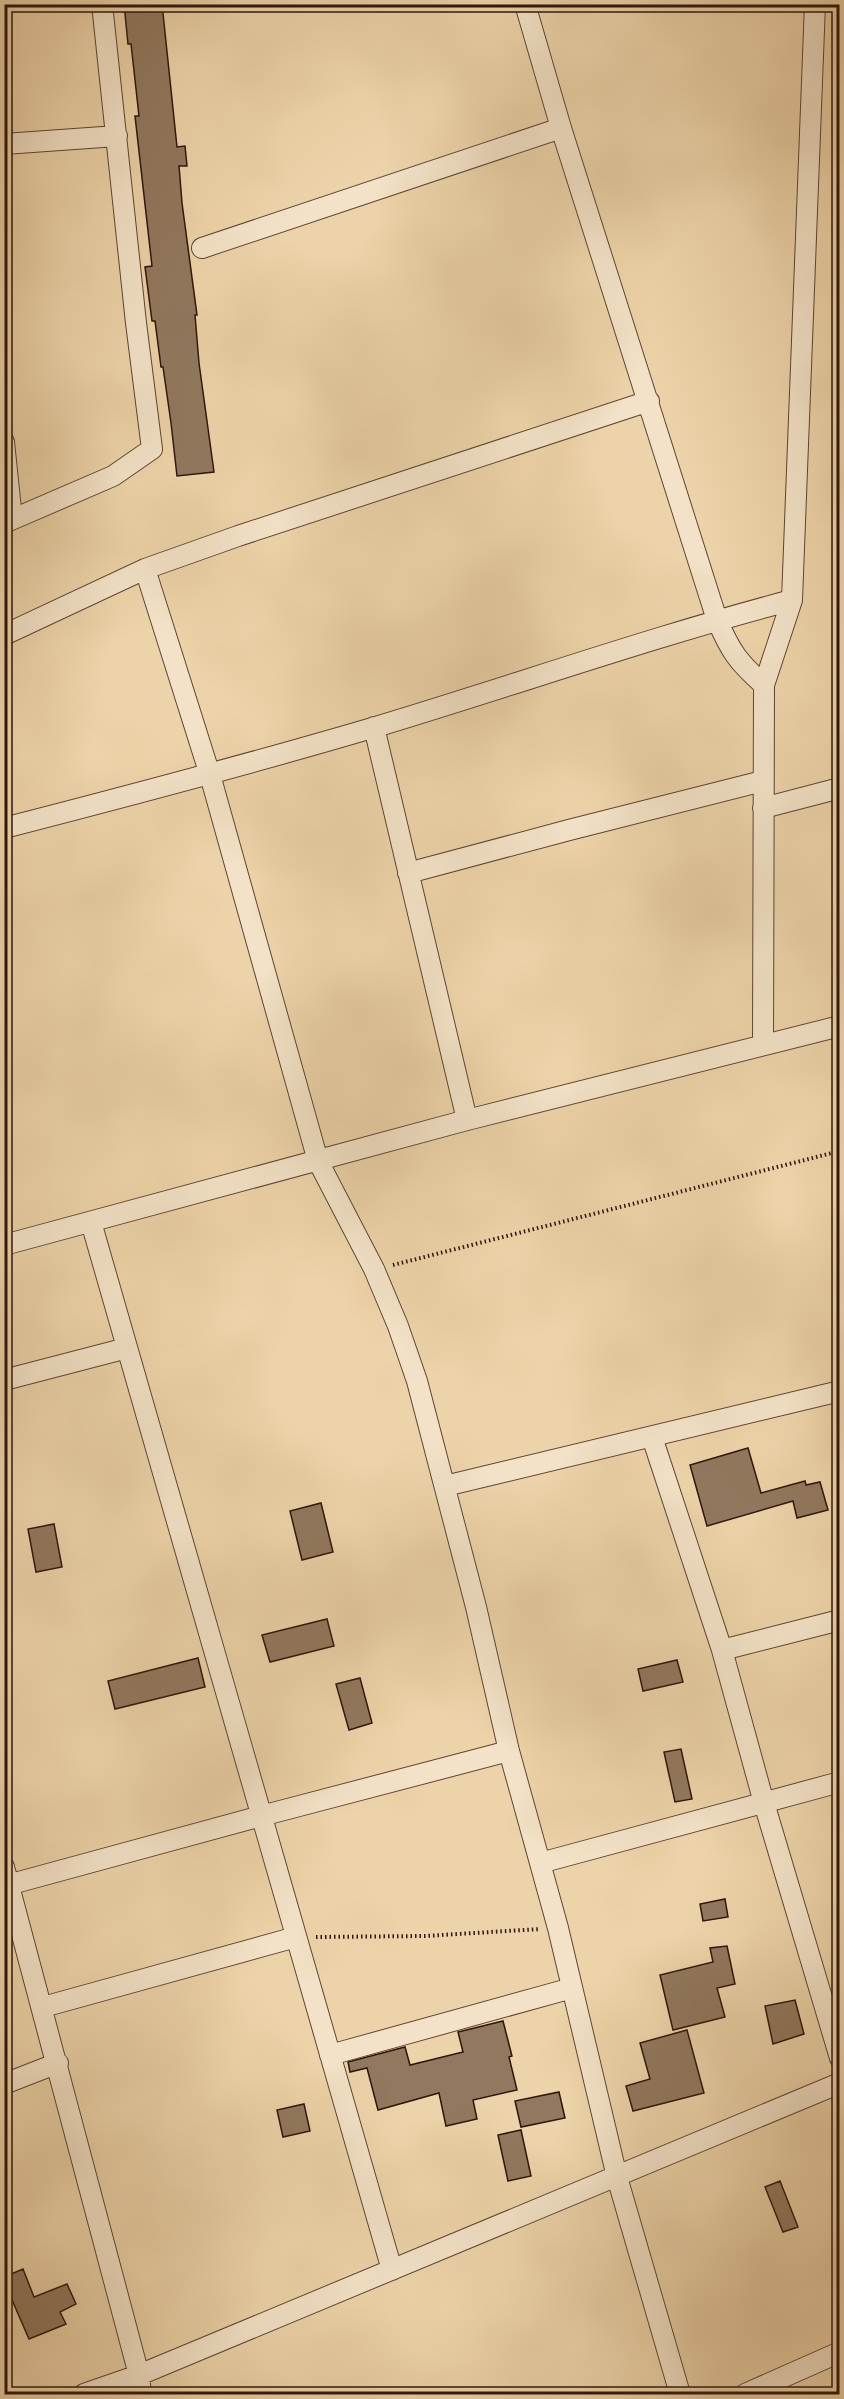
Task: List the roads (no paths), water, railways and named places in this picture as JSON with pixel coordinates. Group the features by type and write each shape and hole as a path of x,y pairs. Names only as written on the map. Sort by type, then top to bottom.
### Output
{"street":[{"path":"4,442 8,521 113,476 152,449 136,323 102,4"},
{"path":"525,4 561,128 717,620 727,643 740,663 764,685"},
{"path":"763,1044 764,685 792,600 815,4"},
{"path":"202,248 561,128"},
{"path":"4,144 117,136"},
{"path":"4,635 145,569 238,536 648,401"},
{"path":"145,569 210,775 318,1161 374,1269 398,1326 417,1381 476,1606 509,1752 558,1928 617,2177 680,2394"},
{"path":"4,828 210,775 374,727 717,620 792,600"},
{"path":"374,727 467,1120"},
{"path":"408,873 763,781"},
{"path":"763,808 840,788"},
{"path":"4,1245 467,1120 840,1026"},
{"path":"91,1222 392,2270"},
{"path":"4,1380 127,1348"},
{"path":"445,1486 840,1391"},
{"path":"652,1437 722,1650 764,1803 840,2058"},
{"path":"722,1650 840,1620"},
{"path":"140,2385 58,2063 6,1879 509,1752"},
{"path":"540,1863 840,1782"},
{"path":"43,2007 296,1937"},
{"path":"330,2055 572,1988"},
{"path":"4,2084 58,2063"},
{"path":"84,2394 140,2385 392,2270 840,2083"},
{"path":"745,2394 840,2352"}]}
